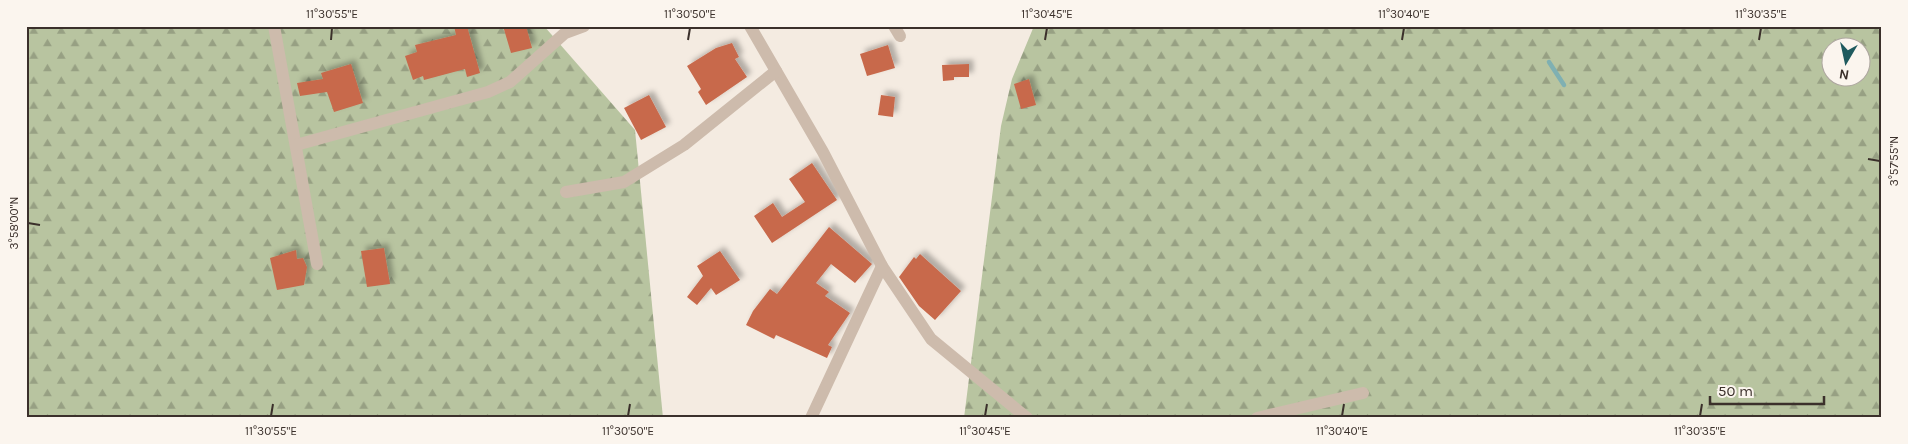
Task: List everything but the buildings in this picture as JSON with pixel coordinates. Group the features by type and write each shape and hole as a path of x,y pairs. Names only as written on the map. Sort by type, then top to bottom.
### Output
{"street":[{"path":"274,26 317,264"},
{"path":"296,145 488,92 510,82 565,32 584,26"},
{"path":"750,26 823,152 882,266 931,338 1027,418"},
{"path":"566,192 624,182 684,145 776,71"},
{"path":"811,418 882,266"},
{"path":"1257,418 1363,393"}],"green space":[{"path":"26,26 544,26 635,130 663,418 26,418"},
{"path":"1034,26 1882,26 1882,418 964,418 1001,126 1012,79"}],"waterway":[{"path":"1549,62 1564,85"}]}
